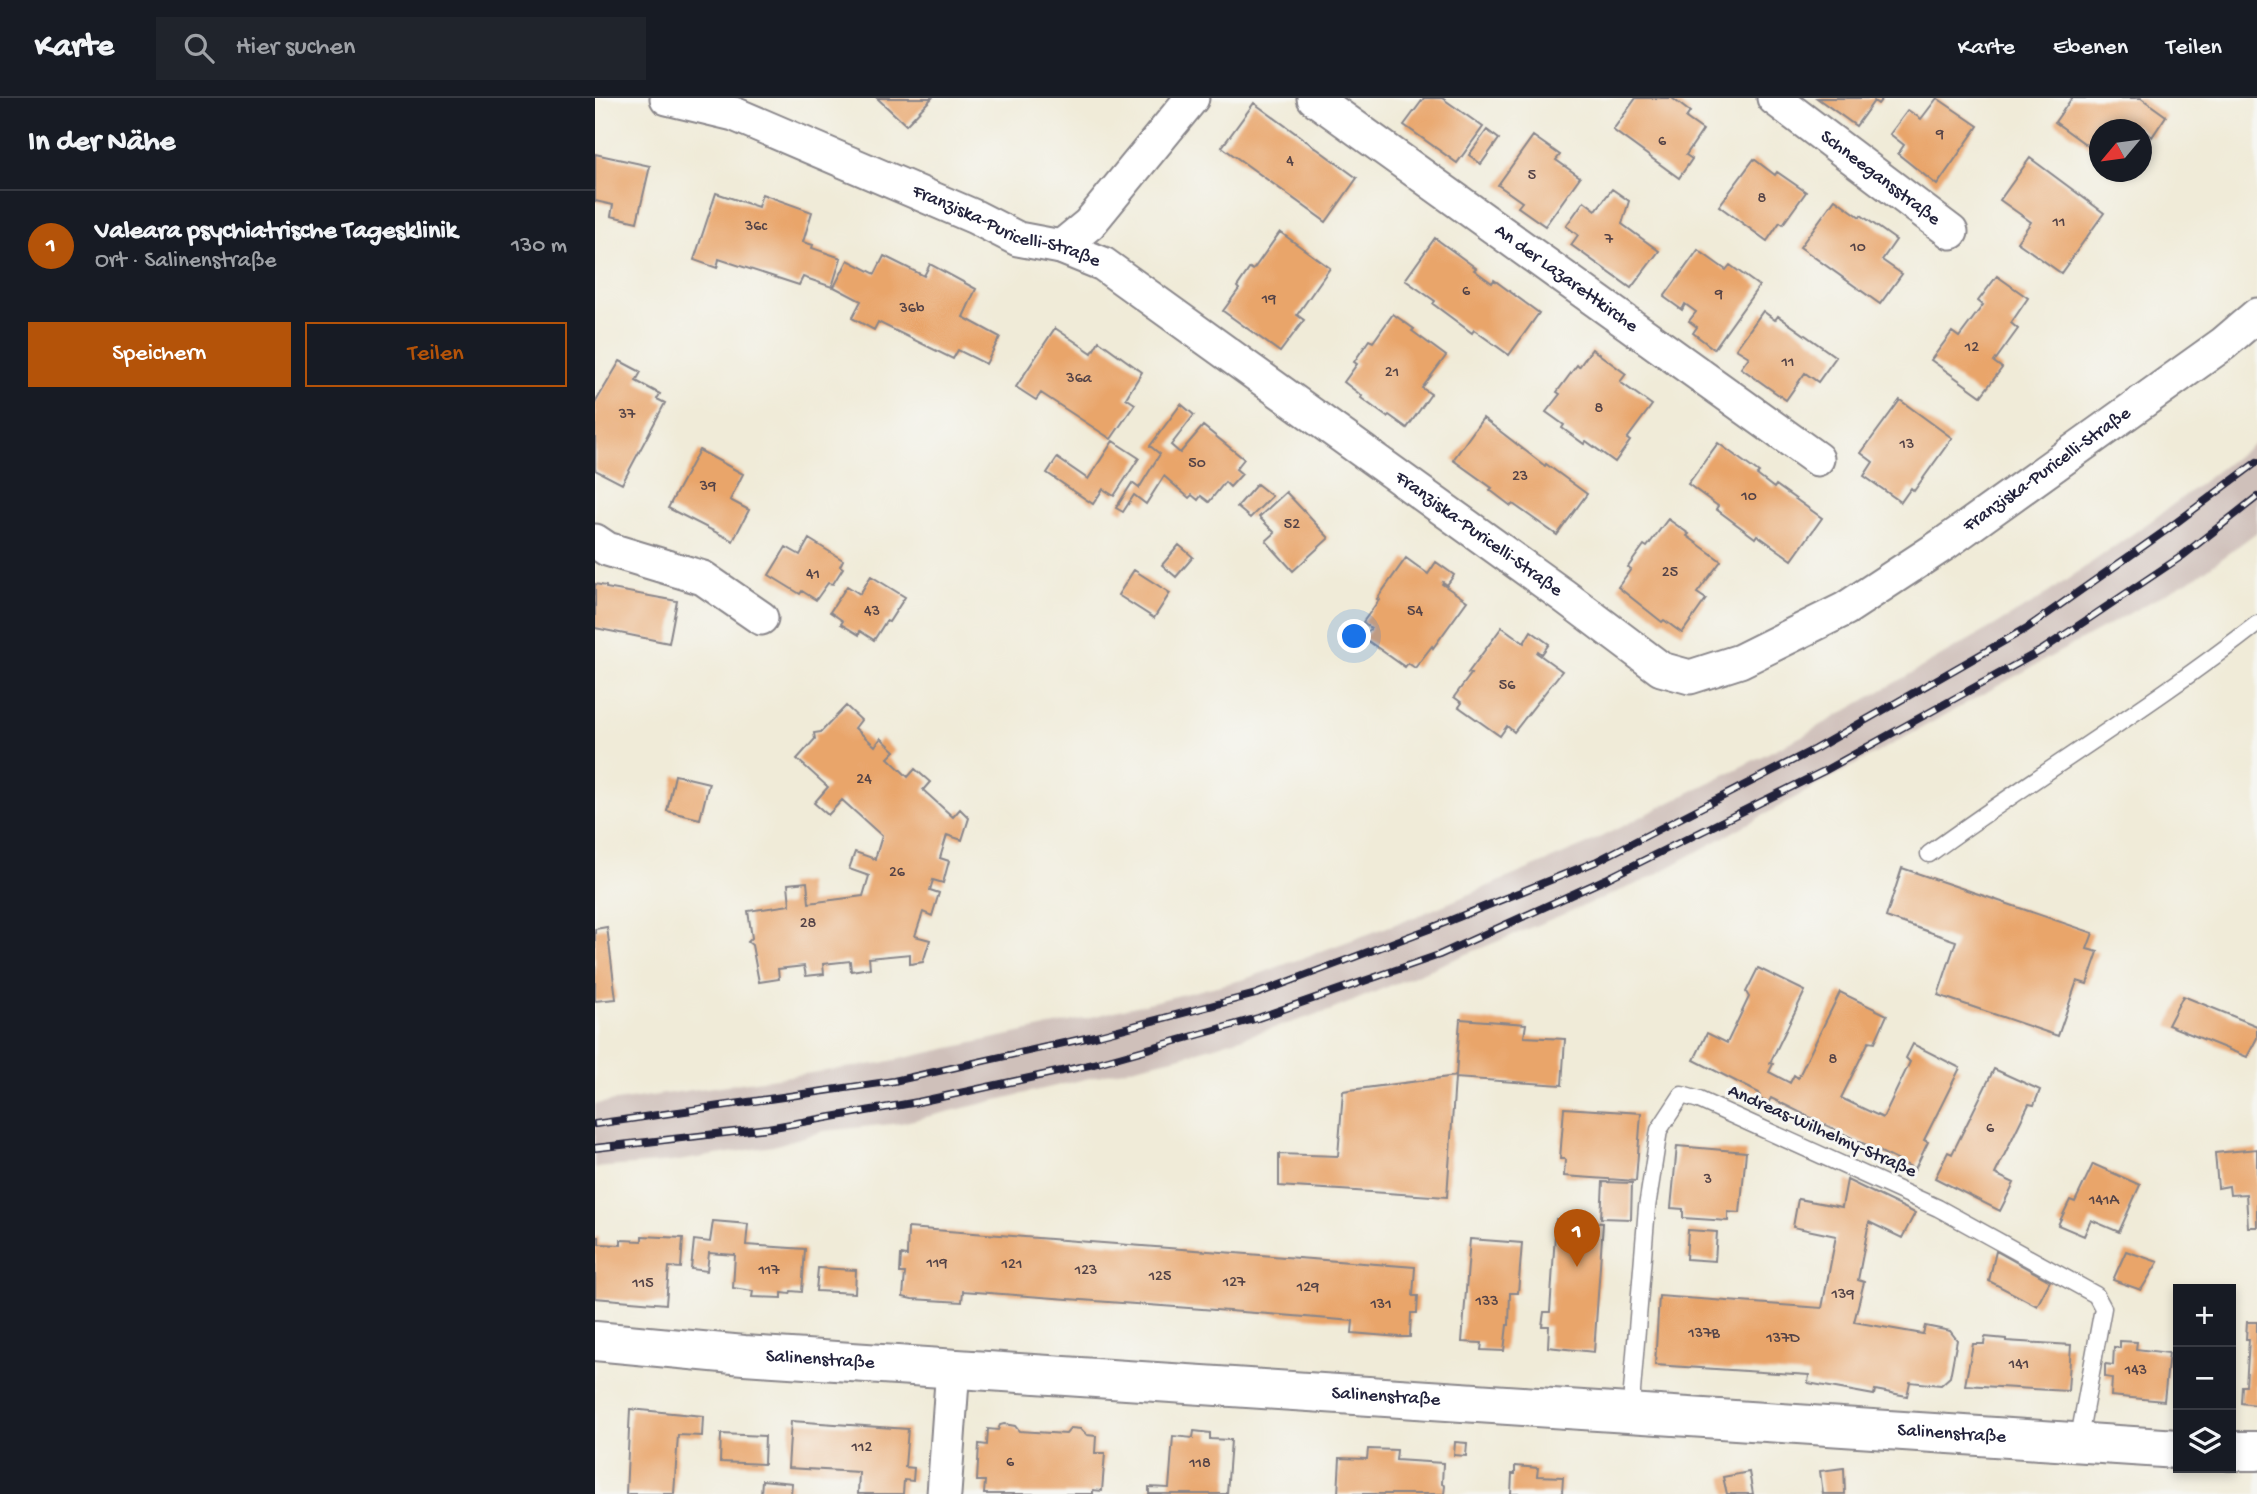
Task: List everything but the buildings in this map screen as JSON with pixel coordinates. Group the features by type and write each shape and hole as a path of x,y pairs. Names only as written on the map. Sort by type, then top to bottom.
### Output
{"main road":[{"name":"Salinenstraße","path":"595,1341 744,1355 2173,1449"},
{"path":"2236,1451 2257,1451"}],"street":[{"name":"Franziska-Puricelli-Straße","path":"667,98 734,114 975,217 1018,239 1061,247 1103,264 1553,587 1661,669 1690,677 1739,660 1845,608 1944,544 2223,344 2257,315"},
{"path":"1061,247 1089,224 1192,98"},
{"name":"An der Lazarettkirche","path":"1314,98 1817,459"},
{"name":"Schneegansstraße","path":"1775,98 1951,232"},
{"path":"595,541 607,549 703,578 761,618"},
{"path":"944,1494 953,1367"}],"lane":[{"path":"1929,854 1998,803 2215,657 2257,624"},
{"name":"Andreas-Wilhelmy-Straße","path":"1632,1413 1645,1233 1653,1168 1659,1130 1682,1095 1699,1100 1938,1208 2097,1295 2103,1308 2078,1443"}],"shaded area":[{"path":"2257,441 2257,532 2199,575 1644,881 1329,1011 1182,1056 901,1123 824,1131 773,1146 672,1162 595,1168 595,1104 881,1063 1083,1019 1245,979 1420,915 1585,845 1804,735 2035,602 2151,521"}],"railway":[{"path":"595,1124 894,1081 1095,1036 1256,994 1429,929 1595,862 1815,749 2027,628 2165,531 2257,462"},
{"path":"595,1148 768,1128 918,1102 1094,1064 1258,1018 1439,955 1606,879 1824,771 2042,650 2182,556 2257,497"}],"place":[{"name":"Valeara psychiatrische Tagesklinik","path":"1577,1267"}]}
